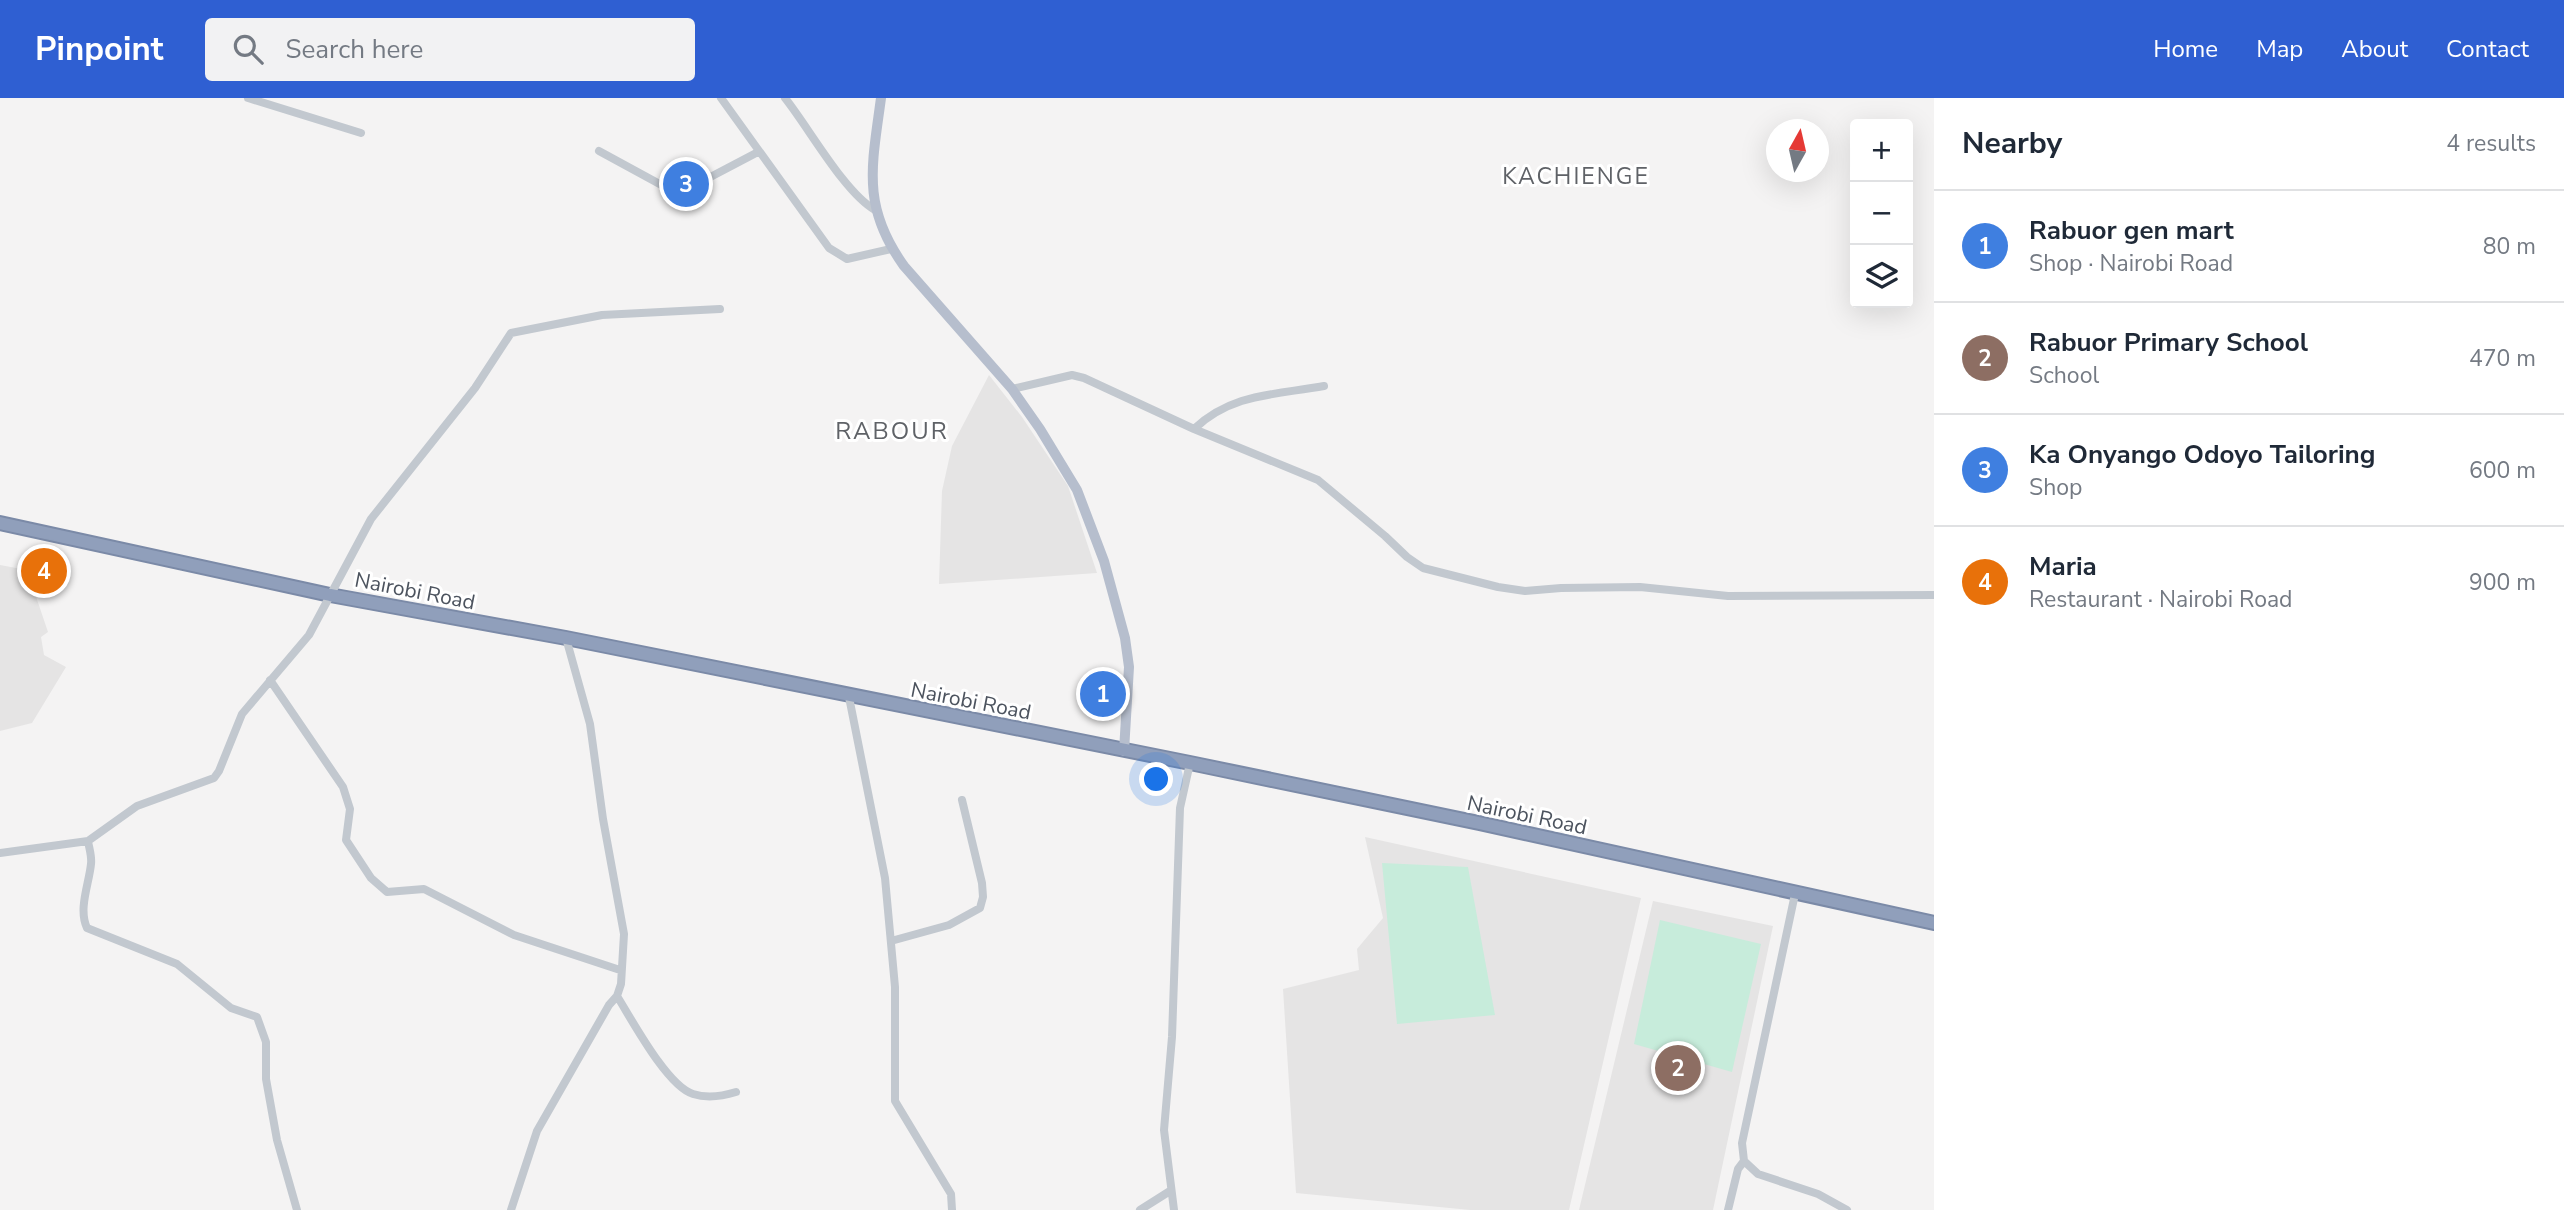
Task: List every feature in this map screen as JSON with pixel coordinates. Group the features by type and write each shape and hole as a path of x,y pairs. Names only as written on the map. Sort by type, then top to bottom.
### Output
{"highway":[{"name":"Nairobi Road","path":"0,523 330,595 566,638 1190,763 1479,823 1934,923"}],"main road":[{"path":"881,98 872,166 875,210 891,249 1012,389 1040,429 1077,490 1104,561 1125,638 1129,667 1124,751"}],"street":[{"path":"248,98 361,133"},
{"path":"721,98 829,248 847,259 891,249"},
{"path":"785,98 847,184 863,203 875,210"},
{"path":"599,151 678,194 758,152"},
{"path":"0,853 88,841 137,806 214,778 242,714 309,635 371,519 475,388 511,333 602,315 720,309"},
{"path":"1012,389 1072,375 1084,378 1194,429 1318,480 1423,568 1498,587 1525,591 1561,587 1640,587 1728,596 1934,595"},
{"path":"1194,429 1209,414 1254,396 1324,386"},
{"path":"511,1210 537,1131 609,1005 617,996 621,984 624,934 603,819 590,724 566,638"},
{"path":"270,680 343,787 350,809 346,840 371,878 387,892 424,889 514,935 620,970"},
{"path":"849,696 885,878 895,1000 895,1101 951,1194 952,1210"},
{"path":"1174,1210 1164,1130 1172,1037 1180,808 1190,763"},
{"path":"891,941 949,925 980,908 983,897 982,883 962,800"},
{"path":"88,841 92,860 85,899 87,928 177,964 231,1007 257,1017 265,1042 266,1079 277,1140 297,1210"},
{"path":"1795,894 1742,1143 1744,1161 1758,1174 1818,1194 1847,1210"},
{"path":"617,996 665,1072 691,1094 721,1096 736,1092"},
{"path":"1728,1210 1738,1169 1744,1161"},
{"path":"1140,1210 1170,1191"}],"shaded area":[{"path":"989,375 1022,417 1068,486 1097,573 939,584 942,491 952,446"},
{"path":"0,565 27,570 48,632 41,637 44,655 66,667 32,723 0,731"},
{"path":"1365,837 1641,898 1569,1210 1470,1210 1296,1193 1283,989 1359,970 1357,949 1383,918"},
{"path":"1653,901 1773,926 1713,1210 1579,1210"}],"green space":[{"path":"1382,863 1468,867 1495,1015 1397,1024"},
{"path":"1660,920 1761,944 1732,1072 1634,1044"}],"place":[{"name":"Ka Onyango Odoyo Tailoring","path":"686,184"},
{"name":"Maria","path":"44,571"},
{"name":"Rabuor gen mart","path":"1103,694"},
{"name":"Rabuor Primary School","path":"1678,1068"}],"district":[{"name":"KACHIENGE","path":"1576,176"},
{"name":"RABOUR","path":"892,431"}]}
